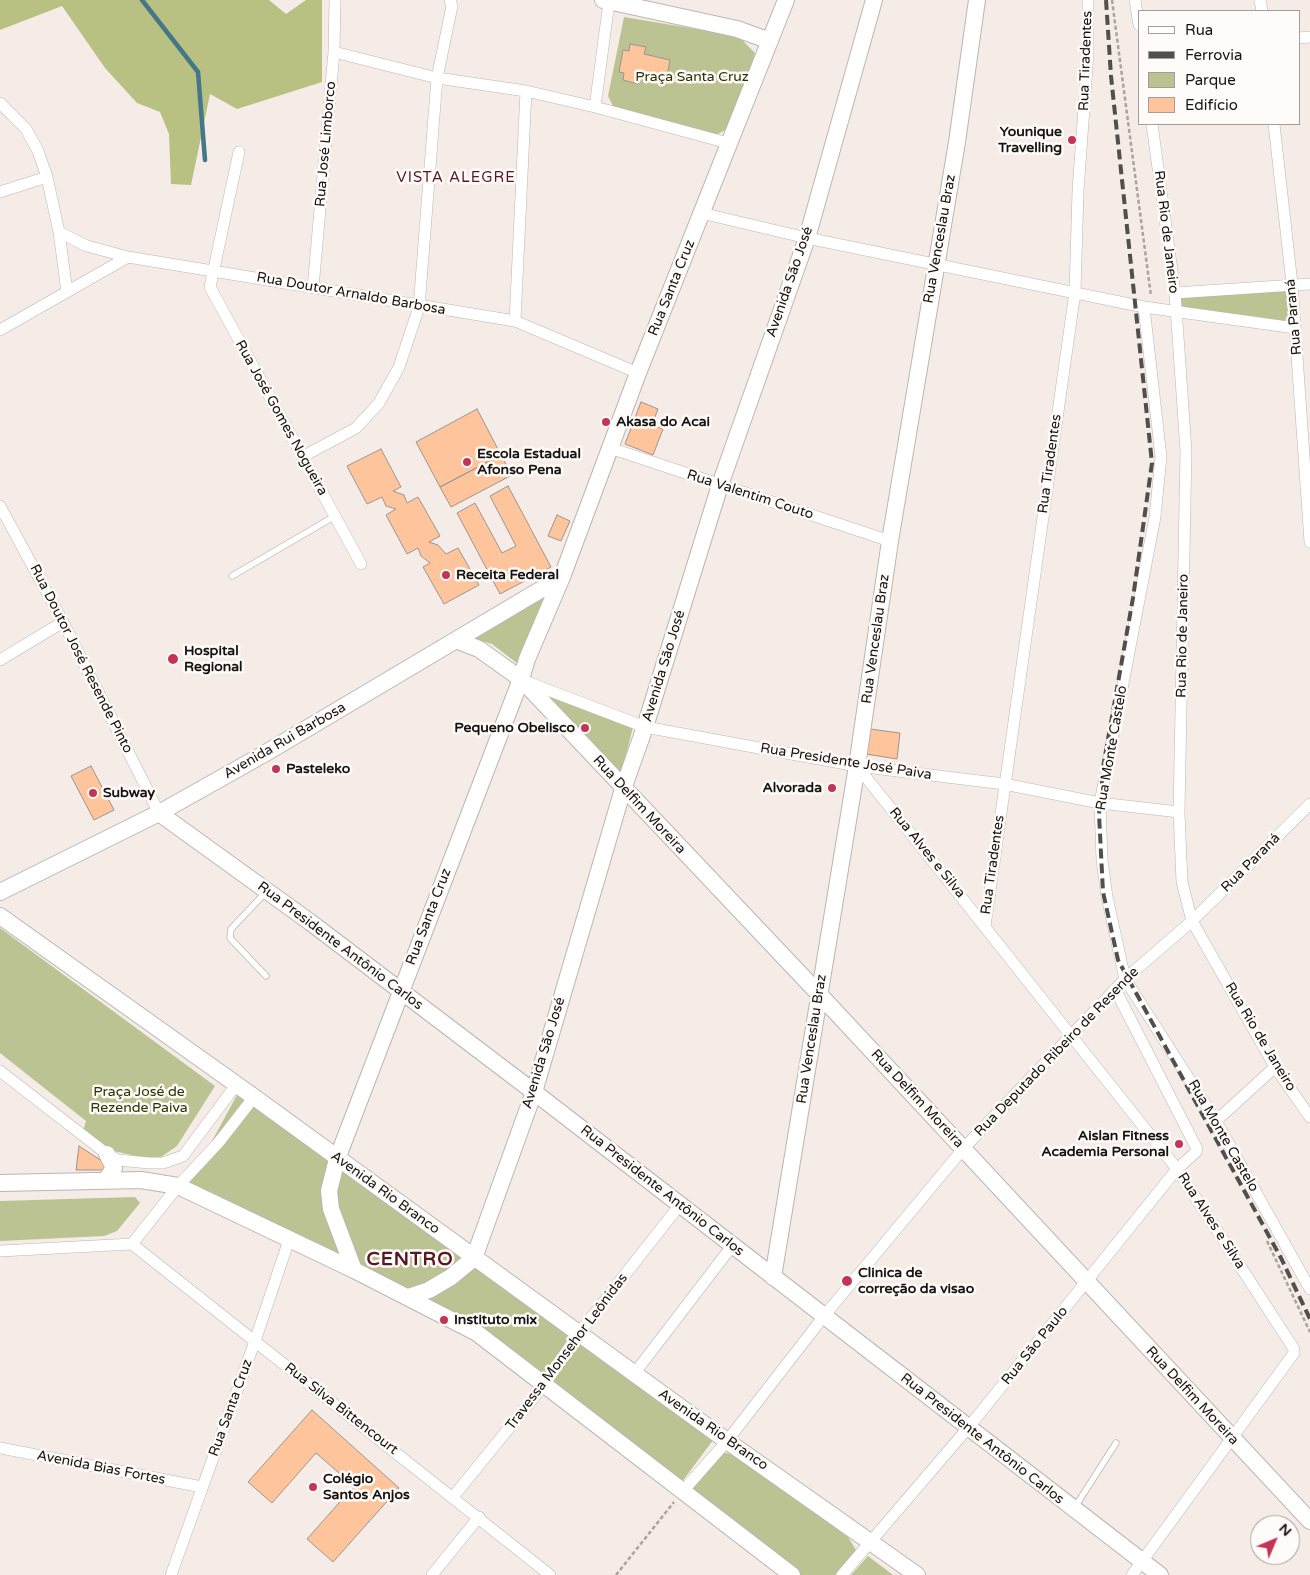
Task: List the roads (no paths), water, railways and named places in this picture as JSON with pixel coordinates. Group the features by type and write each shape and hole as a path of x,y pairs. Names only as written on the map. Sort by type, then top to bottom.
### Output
{"main road":[{"name":"Rua Santa Cruz","path":"354,1270 331,1209 329,1191 337,1158 521,679 528,655 562,577 638,373 786,0"},
{"name":"Avenida São José","path":"474,1258 534,1092 623,789 645,727 720,485 806,238 874,0"},
{"name":"Rua Venceslau Braz","path":"773,1278 857,766 890,541 977,0"},
{"path":"606,1 737,28 770,41"},
{"name":"Avenida Rui Barbosa","path":"0,892 159,813 264,754 562,577"},
{"name":"Rua Delfim Moreira","path":"456,640 479,649 521,679 819,994 1310,1521"},
{"name":"Rua Presidente Antônio Carlos","path":"159,813 267,891 534,1092 679,1206 1160,1575"},
{"name":"Avenida Rio Branco","path":"0,916 254,1097 727,1441 917,1575"},
{"path":"106,1180 114,1168 107,1154"},
{"path":"0,1183 141,1180 178,1186 354,1270 477,1333 792,1575"},
{"path":"408,1297 429,1290 451,1277 474,1258"}],"street":[{"name":"Rua José Limborco","path":"313,288 334,52 336,0"},
{"path":"302,457 356,428 379,403 399,367 419,306 438,78 452,6 450,0"},
{"name":"Rua Tiradentes","path":"985,926 1074,292 1078,191 1088,52 1088,0"},
{"path":"1135,0 1138,20"},
{"path":"595,107 606,1"},
{"path":"334,52 438,78 526,91 595,107 728,143"},
{"path":"515,321 526,91"},
{"path":"0,103 26,129 38,151 47,177 59,232 66,292"},
{"name":"Rua Rio de Janeiro","path":"1152,125 1175,294 1186,451 1180,812 1182,882 1192,921 1275,1067 1310,1116"},
{"name":"Rua Paraná","path":"1274,125 1292,284 1310,542"},
{"name":"Rua José Gomes Nogueira","path":"239,152 215,271 210,287 361,564"},
{"path":"0,192 47,177"},
{"path":"701,213 806,238 1149,307 1295,328"},
{"name":"Rua Doutor Arnaldo Barbosa","path":"59,232 87,246 128,257 515,321 638,373"},
{"path":"0,330 128,257"},
{"path":"1175,294 1310,284"},
{"name":"Rua Monte Castelo","path":"1149,307 1160,448 1158,483 1155,517 1100,803 1105,882 1125,979 1216,1120 1310,1289"},
{"name":"Rua Valentim Couto","path":"610,448 890,541"},
{"name":"Rua Doutor José Resende Pinto","path":"0,506 63,622 159,813"},
{"path":"0,660 63,622"},
{"name":"Rua Presidente José Paiva","path":"521,679 645,727 857,766 1004,784 1100,803 1180,812"},
{"name":"Rua Alves e Silva","path":"857,766 1177,1169 1290,1340 1294,1353 1230,1437"},
{"name":"Rua Paraná","path":"1192,921 1310,804"},
{"name":"Rua Deputado Ribeiro de Resende","path":"682,1492 727,1441 824,1316 963,1149 1125,979 1192,921"},
{"name":"Rua São Paulo","path":"842,1575 968,1428 1177,1169 1197,1149 1115,989"},
{"path":"1216,1120 1275,1067"},
{"path":"0,1071 107,1154 118,1160 149,1163 176,1160 188,1151 236,1085"},
{"path":"0,1251 132,1244 178,1186 219,1142 254,1097"},
{"name":"Travessa Monsehor Leônidas","path":"453,1497 544,1385 579,1333 679,1206"},
{"name":"Rua Santa Cruz","path":"171,1575 256,1341 289,1240"},
{"name":"Rua Silva Bittencourt","path":"132,1244 550,1575"},
{"path":"634,1374 732,1246"},
{"path":"1132,1575 1230,1437"},
{"name":"Avenida Bias Fortes","path":"0,1448 202,1487"},
{"path":"432,1575 478,1517"}],"lane":[{"path":"232,576 334,516"},
{"path":"266,976 230,938 230,929 267,891"},
{"path":"1074,1509 1116,1443"}],"waterway":[{"path":"142,0 198,72 205,160"}],"railway":[{"path":"1106,0 1111,76 1152,463 1133,598 1104,762 1099,814 1103,892 1118,960 1281,1258 1310,1319"}],"place":[{"name":"Younique Travelling","path":"1072,140"},
{"name":"Akasa do Acai","path":"606,422"},
{"name":"Escola Estadual Afonso Pena","path":"467,462"},
{"name":"Receita Federal","path":"446,575"},
{"name":"Hospital Regional","path":"173,659"},
{"name":"Pequeno Obelisco","path":"585,728"},
{"name":"Pasteleko","path":"276,769"},
{"name":"Alvorada","path":"832,788"},
{"name":"Subway","path":"93,793"},
{"name":"Aislan Fitness Academia Personal","path":"1179,1144"},
{"name":"Clinica de correção da visao","path":"847,1281"},
{"name":"Instituto mix","path":"444,1320"},
{"name":"Colégio Santos Anjos","path":"313,1487"}],"district":[{"name":"VISTA ALEGRE","path":"456,178"},
{"name":"CENTRO","path":"410,1260"}],"park label":[{"name":"Praça Santa Cruz","path":"692,77"},
{"name":"Praça José de Rezende Paiva","path":"139,1100"}]}
